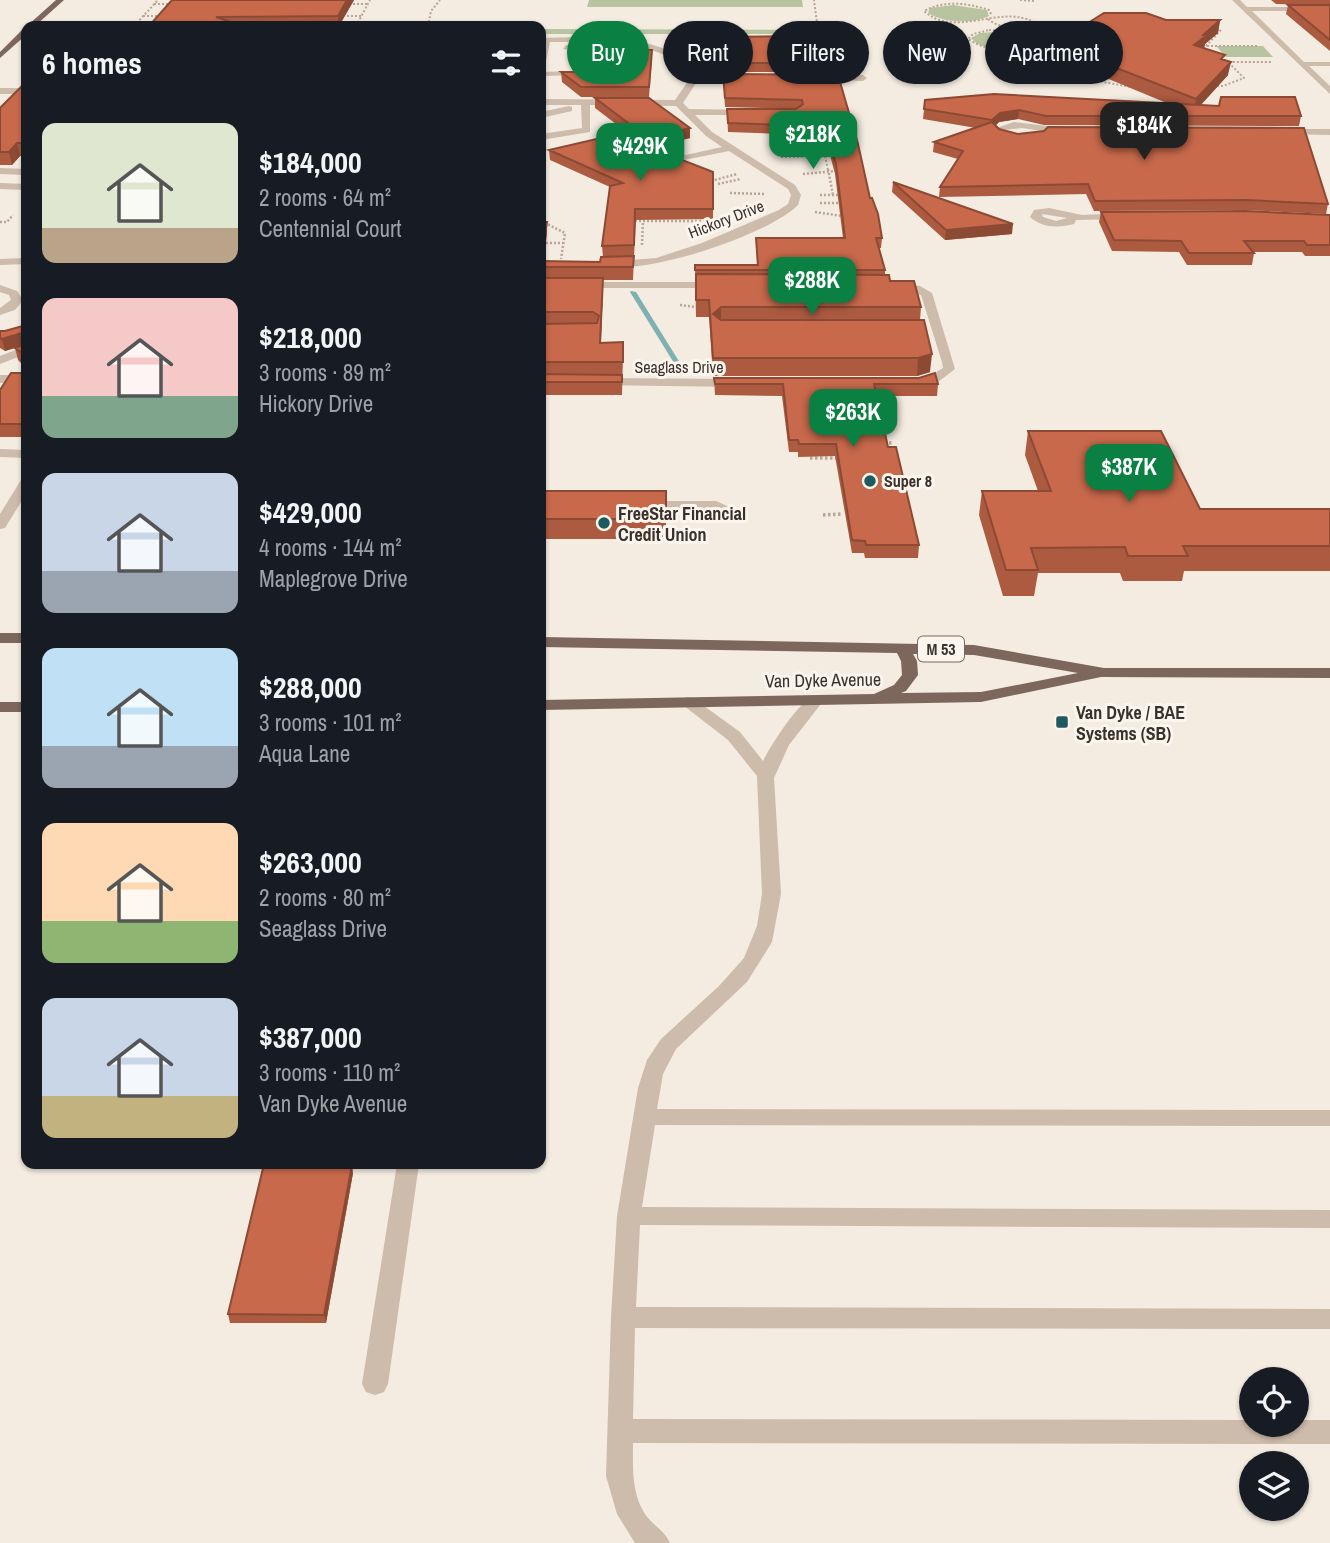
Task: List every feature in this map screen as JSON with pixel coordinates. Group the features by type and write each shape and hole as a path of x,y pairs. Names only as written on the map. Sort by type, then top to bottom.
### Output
{"main road":[{"path":"37,21 60,0"},
{"path":"0,56 21,36"},
{"path":"0,638 21,638"},
{"name":"Van Dyke Avenue","path":"546,642 974,650 1104,673 1330,673"},
{"path":"868,699 890,692 907,682 910,668 902,648"},
{"name":"Van Dyke Avenue","path":"546,705 981,697 1104,673"},
{"path":"0,707 21,707"}],"street":[{"path":"1236,0 1330,91"},
{"path":"1245,9 1330,9"},
{"path":"546,42 612,42 663,52"},
{"path":"546,42 583,49 579,73 546,74"},
{"path":"1302,64 1330,64"},
{"path":"753,77 762,77"},
{"path":"546,102 678,103 690,84"},
{"path":"0,91 21,91"},
{"path":"546,114 564,111 585,102"},
{"path":"546,136 587,130 585,102"},
{"name":"Hickory Drive","path":"594,264 648,262 672,256 771,219 793,205 796,195 792,187 709,134 678,103"},
{"path":"687,112 758,112"},
{"path":"1042,131 1070,131"},
{"path":"1275,132 1330,132"},
{"path":"648,166 729,148"},
{"path":"0,171 21,171"},
{"path":"0,185 21,172"},
{"path":"0,185 21,187"},
{"path":"1073,217 1139,216"},
{"path":"0,262 21,261"},
{"path":"546,285 735,285"},
{"path":"881,285 904,286 923,291 932,331 949,369 941,376 926,381 905,383"},
{"path":"0,288 16,296"},
{"path":"0,302 16,296"},
{"path":"0,312 14,305 16,296"},
{"path":"0,360 21,352"},
{"path":"0,379 21,379"},
{"name":"Seaglass Drive","path":"583,382 746,383"},
{"path":"0,453 21,453"},
{"path":"0,525 21,491"},
{"path":"623,505 716,505 733,512"},
{"path":"656,1543 636,1525 624,1500 619,1476 623,1317 629,1216 648,1091 658,1061 675,1038 732,988 748,969 770,923 772,897 765,775 787,737 816,700"},
{"path":"687,702 734,736 765,775"},
{"path":"645,1117 1330,1118"},
{"path":"375,1384 407,1169"},
{"path":"629,1216 1330,1219"},
{"path":"623,1317 1330,1319"},
{"path":"620,1431 1330,1432"}],"path":[{"path":"139,21 158,0"},
{"path":"358,21 370,0"},
{"path":"429,21 430,11 440,0"},
{"path":"814,0 817,21"},
{"path":"1020,0 1034,1"},
{"path":"353,4 367,4"},
{"path":"992,21 990,18 989,10 961,4 933,6 924,11 928,16 944,20 990,18 1018,16 1030,18 1032,21"},
{"path":"154,5 177,5"},
{"path":"144,16 167,16"},
{"path":"347,16 361,16"},
{"path":"1221,30 1205,47 1265,46"},
{"path":"985,32 969,36 971,42 985,46"},
{"path":"1220,60 1280,62"},
{"path":"1210,86 1223,86 1244,78 1228,62"},
{"path":"1120,84 1133,86"},
{"path":"606,132 638,128"},
{"path":"773,158 790,155 835,156"},
{"path":"823,156 832,190"},
{"path":"827,166 834,166"},
{"path":"711,181 740,174"},
{"path":"803,174 836,175 829,175"},
{"path":"718,184 746,177"},
{"path":"820,195 840,190 832,190"},
{"path":"730,193 765,194"},
{"path":"820,203 844,203"},
{"path":"815,212 850,216"},
{"path":"0,222 7,222 13,215"},
{"path":"842,216 844,227"},
{"path":"644,221 632,221 662,220 712,221"},
{"path":"644,221 644,249"},
{"path":"843,221 851,221"},
{"path":"546,224 565,233 561,259"},
{"path":"635,234 643,234"},
{"path":"546,243 563,243"},
{"path":"883,443 894,443"},
{"path":"810,458 847,458"},
{"path":"823,515 841,514"}],"green space":[{"path":"589,0 802,0 803,7 587,7"},
{"path":"953,5 987,10 989,16 975,20 942,19 928,13 930,8"},
{"path":"546,29 567,29 567,34 546,34"},
{"path":"649,29 663,29 663,34 649,34"},
{"path":"753,30 767,30 767,34 753,34"},
{"path":"985,33 985,46 971,38"},
{"path":"1216,46 1263,46 1273,57 1226,57"}],"building":[{"path":"172,0 347,0 338,16 216,17 228,21 153,21"},
{"path":"1288,5 1330,5 1330,40"},
{"path":"1104,13 1146,13 1166,20 1220,20 1194,45 1225,55 1221,59 1231,62 1196,99 1123,71 1123,21 1091,21"},
{"path":"767,36 767,63 753,63 753,37"},
{"path":"649,50 652,50 649,87 581,87 577,84 649,84"},
{"path":"753,74 767,74 767,84 841,84 870,198 878,214 882,238 876,238 885,270 695,270 695,265 758,265 756,238 845,238 836,164 830,146 785,146 782,125 728,123 727,109 796,109 803,104 802,100 725,98 724,84 753,84"},
{"path":"21,87 21,143 17,143 9,152 0,152 0,108"},
{"path":"994,94 1219,106 1221,97 1295,97 1301,116 1046,116 1019,110 1000,113 992,120 924,109 925,100"},
{"path":"595,98 649,98 690,128 648,138"},
{"path":"992,122 999,129 1018,134 1044,131 1048,127 1304,128 1328,204 1246,200 1095,201 1088,184 940,187 963,151 934,142"},
{"path":"618,134 656,149 633,154 632,163 672,156 713,172 713,209 635,209 634,245 602,246 610,186 623,183 549,150"},
{"path":"893,182 1013,224 946,230"},
{"path":"1246,211 1330,215 1330,245 1307,245 1304,241 1244,241 1254,253 1189,253 1181,241 1114,240 1101,212"},
{"path":"634,256 633,267 546,267 546,261 600,262 601,257"},
{"path":"696,274 889,275 890,281 914,281 921,307 721,307 713,314 721,320 924,320 932,354 918,358 713,358 709,300 696,300"},
{"path":"546,278 603,278 600,343 623,342 623,362 546,362 546,324 597,323 599,316 593,312 546,312"},
{"path":"21,326 21,333 0,338 0,331"},
{"path":"11,373 21,373 21,424 0,424 0,390"},
{"path":"935,373 938,384 874,384 888,447 896,447 919,545 866,545 865,541 852,540 836,444 799,444 798,440 789,440 783,384 715,384 714,378 919,378"},
{"path":"546,374 622,375 622,382 546,382"},
{"path":"1028,431 1161,431 1200,509 1330,509 1330,546 1183,546 1188,556 1128,556 1125,547 1031,548 1038,570 1006,570 982,491 1051,491"},
{"path":"546,491 666,491 666,519 546,519"},
{"path":"263,1169 351,1169 324,1315 228,1314"}],"waterway":[{"path":"633,292 682,371"}],"place":[{"name":"Super 8","path":"870,481"},
{"name":"FreeStar Financial Credit Union","path":"604,523"},
{"name":"Van Dyke / BAE Systems (SB)","path":"1062,722"}]}
